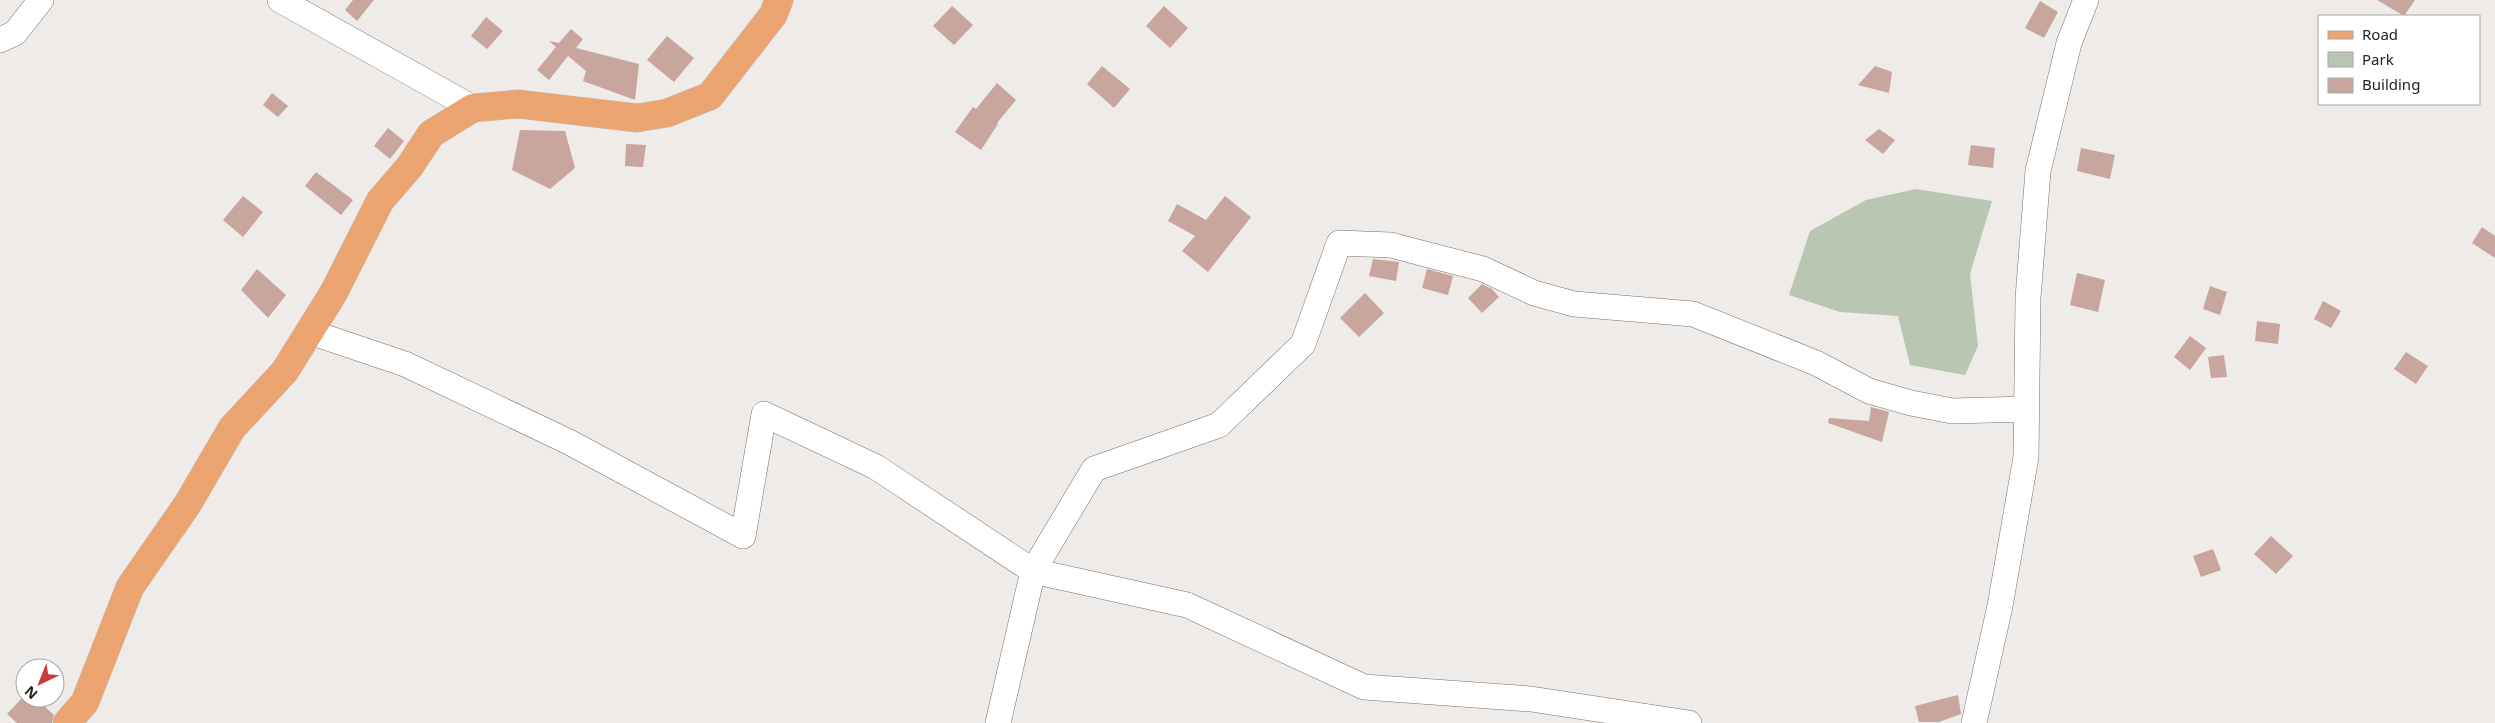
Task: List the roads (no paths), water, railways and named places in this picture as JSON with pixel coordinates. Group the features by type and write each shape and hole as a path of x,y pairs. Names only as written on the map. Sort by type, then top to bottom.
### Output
{"main road":[{"path":"67,723 84,702 130,586 187,505 232,428 285,371 334,292 380,201 410,166 431,134 473,108 518,104 637,118 667,113 710,96 773,15 779,0"}],"street":[{"path":"0,40 15,33 41,0"},
{"path":"280,0 473,108"},
{"path":"1974,723 2000,606 2026,457 2028,298 2038,171 2069,43 2086,0"},
{"path":"998,723 1033,571 1094,469 1219,425 1303,344 1339,243 1391,245 1483,269 1534,293 1574,304 1693,314 1816,363 1869,391 1911,403 1952,411 2027,410"},
{"path":"310,332 405,364 569,442 743,536 764,414 876,467 1033,571 1187,605 1364,687 1531,699 1689,723"}]}
